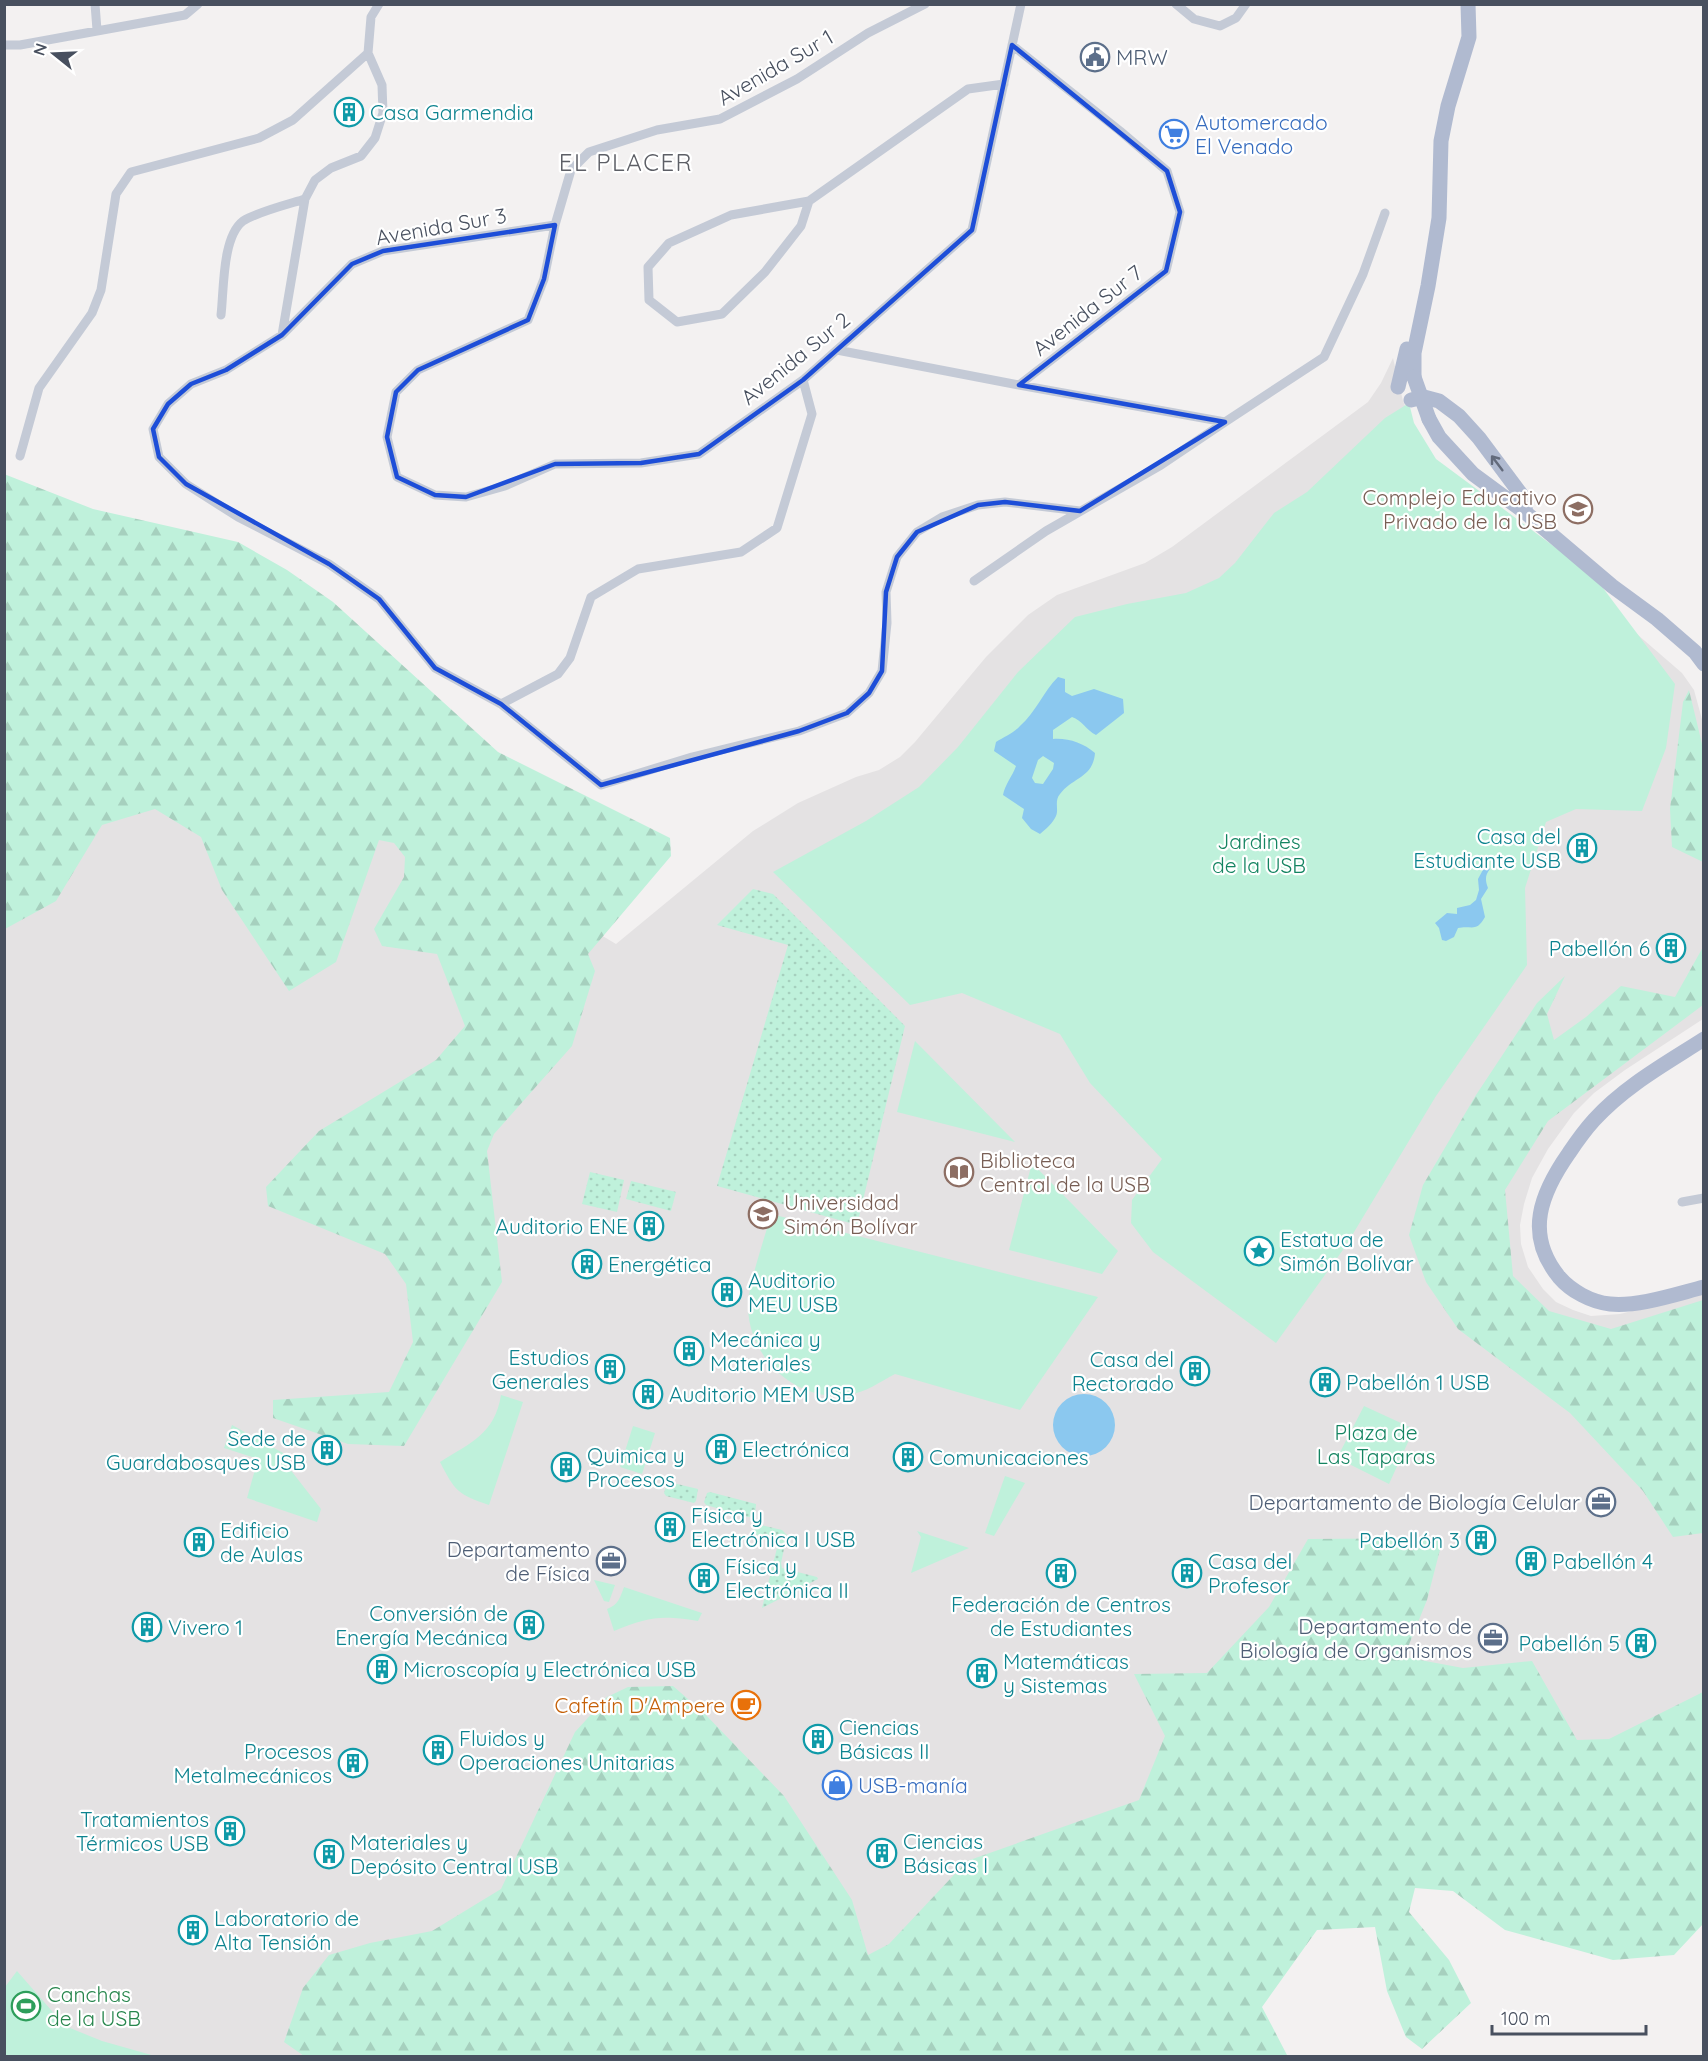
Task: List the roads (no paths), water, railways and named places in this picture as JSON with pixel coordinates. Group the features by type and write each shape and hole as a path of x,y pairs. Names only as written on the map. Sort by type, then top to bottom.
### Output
{"main road":[{"path":"1468,4 1469,37 1448,106 1441,141 1438,218 1428,286 1413,353 1414,377 1428,419 1439,437 1473,474 1526,513 1612,586 1666,626 1695,652 1704,664"},
{"path":"1398,387 1409,343 1421,313"},
{"path":"1411,400 1424,398 1439,402 1459,416 1479,438 1522,497 1526,513"},
{"path":"1704,1039 1617,1097 1593,1121 1565,1158 1549,1185 1541,1207 1539,1236 1546,1258 1561,1279 1573,1290 1588,1298 1608,1304 1624,1305 1704,1287"}],"street":[{"path":"95,4 98,30"},
{"path":"4,45 20,45 185,15 198,4"},
{"path":"282,335 305,199 315,180 332,168 361,156 375,138 383,113 382,85 368,53 371,17 379,4"},
{"name":"Avenida Sur 1","path":"397,477 387,437 396,392 418,370 528,320 544,279 555,225 571,170 589,152 657,130 720,119 797,79 868,33 925,4"},
{"name":"Avenida Sur 2","path":"397,477 435,495 466,497 505,486 555,464 641,463 699,454 803,380 972,230 1022,4"},
{"path":"1176,4 1194,19 1220,26 1236,18 1246,4"},
{"name":"Avenida Sur 7","path":"1012,45 1167,171 1180,212 1166,271 1018,386"},
{"path":"21,456 39,388 92,312 101,290 116,194 131,172 259,138 293,120 368,53"},
{"path":"808,201 801,226 765,272 722,314 677,322 649,300 648,267 669,243 731,215 808,201 968,88 1004,84"},
{"path":"221,315 229,242 235,228 245,220 305,199"},
{"path":"974,581 1047,531 1161,465 1324,357 1363,274 1385,213"},
{"name":"Avenida Sur 3","path":"555,225 383,251 352,264 282,335 226,370 190,384 168,404 153,429 159,457 186,484 238,517 337,570 379,599 435,668 501,704 601,785 692,757 799,731 847,713 869,693 882,671 887,623 886,592 897,558 917,532 942,517 978,505 1005,502 1080,512"},
{"path":"837,350 1018,386 1225,422"},
{"path":"501,704 558,674 570,658 591,597 638,568 741,552 777,528 812,414 803,380"},
{"path":"1682,1202 1704,1198"}],"water":[{"path":"1058,677 1065,679 1065,692 1072,696 1094,689 1123,699 1124,713 1096,735 1072,717 1053,730 1053,739 1076,742 1095,753 1091,768 1060,794 1057,799 1056,816 1040,834 1031,829 1022,818 1024,809 1003,795 1016,766 994,751 996,742 1015,731 1026,720","holes":["1043,756 1054,763 1053,769 1043,784 1035,783 1032,778 1038,760"]},
{"path":"1485,866 1490,869 1486,878 1488,888 1481,899 1485,917 1476,927 1458,928 1454,937 1446,941 1442,940 1435,923 1447,913 1457,914 1457,908 1470,905 1476,900 1479,890 1478,879"},
{"path":"1084,1394 1106,1403 1115,1425 1106,1447 1084,1456 1062,1447 1053,1425 1062,1403"}],"place":[{"name":"MRW","path":"1095,57"},
{"name":"Casa Garmendia","path":"349,112"},
{"name":"Automercado El Venado","path":"1174,134"},
{"name":"Complejo Educativo Privado de la USB","path":"1578,509"},
{"name":"Casa del Estudiante USB","path":"1582,848"},
{"name":"Pabellón 6","path":"1671,948"},
{"name":"Biblioteca Central de la USB","path":"959,1172"},
{"name":"Universidad Simón Bolívar","path":"763,1214"},
{"name":"Auditorio ENE","path":"649,1226"},
{"name":"Estatua de Simón Bolívar","path":"1259,1251"},
{"name":"Energética","path":"587,1264"},
{"name":"Auditorio MEU USB","path":"727,1292"},
{"name":"Mecánica y Materiales","path":"689,1351"},
{"name":"Estudios Generales","path":"610,1369"},
{"name":"Casa del Rectorado","path":"1195,1371"},
{"name":"Pabellón 1 USB","path":"1325,1382"},
{"name":"Auditorio MEM USB","path":"648,1394"},
{"name":"Electrónica","path":"721,1449"},
{"name":"Sede de Guardabosques USB","path":"327,1450"},
{"name":"Comunicaciones","path":"908,1457"},
{"name":"Quimica y Procesos","path":"566,1467"},
{"name":"Departamento de Biología Celular","path":"1601,1502"},
{"name":"Física y Electrónica I USB","path":"670,1527"},
{"name":"Pabellón 3","path":"1481,1540"},
{"name":"Edificio de Aulas","path":"199,1542"},
{"name":"Departamento de Física","path":"611,1561"},
{"name":"Pabellón 4","path":"1531,1561"},
{"name":"Federación de Centros de Estudiantes","path":"1061,1573"},
{"name":"Casa del Profesor","path":"1187,1573"},
{"name":"Física y Electrónica II","path":"704,1578"},
{"name":"Conversión de Energía Mecánica","path":"529,1625"},
{"name":"Vivero 1","path":"147,1627"},
{"name":"Departamento de Biología de Organismos","path":"1493,1638"},
{"name":"Pabellón 5","path":"1641,1643"},
{"name":"Microscopía y Electrónica USB","path":"382,1669"},
{"name":"Matemáticas y Sistemas","path":"982,1673"},
{"name":"Cafetín D'Ampere","path":"746,1705"},
{"name":"Ciencias Básicas II","path":"818,1739"},
{"name":"Fluidos y Operaciones Unitarias","path":"438,1750"},
{"name":"Procesos Metalmecánicos","path":"353,1763"},
{"name":"USB-manía","path":"837,1785"},
{"name":"Tratamientos Térmicos USB","path":"230,1831"},
{"name":"Ciencias Básicas I","path":"882,1853"},
{"name":"Materiales y Depósito Central USB","path":"329,1854"},
{"name":"Laboratorio de Alta Tensión","path":"193,1930"},
{"name":"Canchas de la USB","path":"26,2006"}],"district":[{"name":"EL PLACER","path":"626,162"}],"park label":[{"name":"Jardines de la USB","path":"1259,853"},
{"name":"Plaza de Las Taparas","path":"1376,1444"}]}
